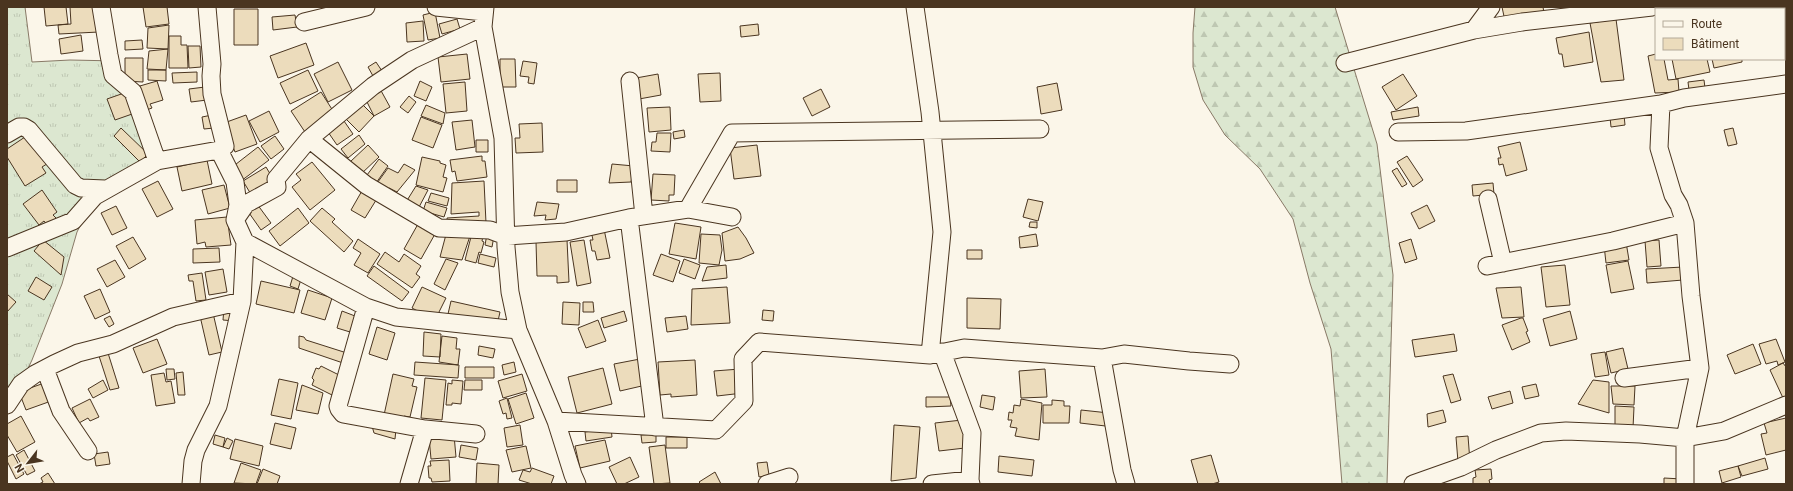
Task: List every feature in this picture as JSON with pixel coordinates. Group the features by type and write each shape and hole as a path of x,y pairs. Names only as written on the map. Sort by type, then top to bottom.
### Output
{"street":[{"path":"101,7 113,75 134,92 157,161"},
{"path":"7,248 73,221 91,199 104,189 157,161 219,150 225,146 212,94 210,76 212,64 206,7"},
{"path":"304,22 366,7"},
{"path":"436,7 484,15"},
{"path":"915,7 932,130 942,232 936,354 972,432 971,482 932,484"},
{"path":"1474,30 1491,7"},
{"path":"1345,63 1474,30 1522,22 1652,7"},
{"path":"235,220 246,204 277,187 276,179 309,139 372,86 484,15"},
{"path":"484,15 503,138 506,236 510,292 518,330 556,421 577,484"},
{"path":"630,80 637,217 655,426"},
{"path":"1398,132 1466,131 1661,104 1684,98 1786,84"},
{"path":"1661,104 1658,148 1673,195 1679,205 1685,223 1690,288 1700,368 1685,438 1685,484"},
{"path":"7,134 19,127 24,126 29,130 75,186 81,188 104,189"},
{"path":"688,209 732,133 1040,130"},
{"path":"309,139 366,185 439,228 490,230 506,236 566,232 637,217 688,209 732,217"},
{"path":"191,484 193,461 196,450 218,406 242,301 245,242 235,220 238,205 235,182 219,150"},
{"path":"1488,199 1495,264 1613,241 1685,223"},
{"path":"245,242 366,307 396,317 411,320 518,330"},
{"path":"7,406 21,384 45,368 78,353 113,344 173,317 242,301"},
{"path":"366,307 338,409 343,414 425,429 476,434"},
{"path":"556,421 716,430 744,401 743,360 760,342 936,354 964,348 1102,358 1124,354 1189,362 1230,364"},
{"path":"1102,358 1122,470 1126,484"},
{"path":"45,368 61,411 88,451"},
{"path":"1624,378 1700,368"},
{"path":"1413,484 1461,467 1496,450 1553,431 1640,434 1685,438 1724,431 1786,405"},
{"path":"409,484 425,429"},
{"path":"768,484 789,477"}],"green space":[{"path":"7,7 25,7 32,62 70,60 118,61 121,75 154,153 91,204 77,232 62,284 32,360 16,394 7,408"},
{"path":"1195,7 1335,7 1377,144 1393,275 1387,484 1342,484 1331,349 1310,283 1293,219 1260,169 1225,135 1203,100 1193,67"}],"building":[{"path":"44,7 66,7 68,24 46,26"},
{"path":"70,7 97,7 99,32 59,34 58,25 71,24"},
{"path":"143,7 167,7 169,24 146,27"},
{"path":"1502,7 1543,7 1544,13 1505,21"},
{"path":"234,9 258,9 258,45 234,45"},
{"path":"435,12 440,38 428,40 423,15"},
{"path":"295,15 297,27 273,30 272,17"},
{"path":"457,19 460,29 442,34 439,24"},
{"path":"1616,19 1624,80 1601,82 1590,23"},
{"path":"423,21 424,41 407,42 406,23"},
{"path":"758,24 759,35 741,37 740,26"},
{"path":"169,25 168,49 147,48 148,28"},
{"path":"1589,32 1593,62 1564,67 1562,54 1559,54 1556,38"},
{"path":"81,35 83,51 61,54 59,39"},
{"path":"169,36 181,36 181,45 187,45 188,68 169,68"},
{"path":"142,40 143,49 125,50 125,41"},
{"path":"306,43 314,65 278,78 270,56"},
{"path":"188,46 200,46 201,67 189,68"},
{"path":"168,49 166,70 147,69 149,51"},
{"path":"467,54 470,79 441,82 438,57"},
{"path":"1655,54 1655,60 1664,60 1668,80 1678,79 1679,92 1655,93 1648,56"},
{"path":"125,58 143,58 143,82 125,81"},
{"path":"500,59 515,59 516,87 500,87"},
{"path":"1672,60 1707,60 1710,72 1676,79"},
{"path":"1712,60 1742,60 1742,62 1714,68"},
{"path":"523,61 537,63 534,84 528,83 529,77 520,76"},
{"path":"338,62 352,90 328,102 314,74"},
{"path":"376,62 382,71 373,76 368,67"},
{"path":"148,70 166,70 166,81 148,80"},
{"path":"308,70 318,91 290,104 280,83"},
{"path":"197,72 197,82 173,83 172,73"},
{"path":"720,73 721,101 700,102 698,74"},
{"path":"658,74 661,95 639,99 636,78"},
{"path":"1403,74 1417,96 1396,110 1382,87"},
{"path":"1704,80 1705,88 1689,90 1688,82"},
{"path":"157,81 163,100 150,104 152,108 141,112 133,88"},
{"path":"420,81 432,87 426,101 414,96"},
{"path":"465,82 467,111 446,113 443,84"},
{"path":"1057,83 1062,110 1041,114 1037,87"},
{"path":"205,87 207,100 191,102 189,89"},
{"path":"379,87 390,107 374,116 364,96"},
{"path":"821,89 830,107 812,116 803,98"},
{"path":"127,92 135,113 115,120 107,99"},
{"path":"321,92 335,114 305,132 291,111"},
{"path":"409,96 416,102 408,113 400,107"},
{"path":"359,101 374,116 359,132 343,116"},
{"path":"426,105 445,113 443,124 421,116"},
{"path":"670,107 671,130 649,132 647,108"},
{"path":"1418,107 1419,116 1393,120 1391,112"},
{"path":"269,111 279,132 260,142 249,121"},
{"path":"212,115 214,128 204,129 202,117"},
{"path":"246,115 257,144 235,152 224,123"},
{"path":"1624,115 1625,125 1611,127 1610,117"},
{"path":"421,117 442,125 433,148 412,140"},
{"path":"472,120 475,147 456,150 452,122"},
{"path":"344,121 353,134 337,145 328,132"},
{"path":"542,123 543,152 516,153 515,138 520,138 519,124"},
{"path":"121,128 148,154 140,162 114,136"},
{"path":"1733,128 1737,144 1728,146 1724,130"},
{"path":"684,130 685,137 674,139 673,132"},
{"path":"31,133 50,162 42,167 46,173 25,186 7,157 7,149"},
{"path":"657,133 671,133 670,152 651,151 652,142 656,142"},
{"path":"359,135 365,144 348,158 341,149"},
{"path":"275,136 284,149 271,159 261,146"},
{"path":"476,140 488,140 488,152 476,152"},
{"path":"1520,142 1527,170 1506,176 1503,164 1499,165 1498,158 1501,158 1498,147"},
{"path":"368,145 379,157 361,174 350,162"},
{"path":"757,145 761,176 734,179 730,148"},
{"path":"258,147 269,160 241,181 231,168"},
{"path":"482,156 482,161 485,161 487,177 457,181 455,171 452,172 450,160"},
{"path":"1407,156 1423,180 1413,187 1397,162"},
{"path":"422,157 440,161 440,163 446,165 443,177 447,178 443,192 416,185"},
{"path":"379,159 388,166 374,186 364,179"},
{"path":"207,160 212,184 182,191 177,167"},
{"path":"312,162 335,190 310,210 292,187 301,180 296,174"},
{"path":"404,164 415,170 397,192 389,188 387,190 375,186 388,168 398,173"},
{"path":"612,164 634,166 631,182 609,183"},
{"path":"266,167 275,182 252,196 243,181"},
{"path":"1397,168 1407,184 1402,187 1392,171"},
{"path":"653,174 675,175 674,195 669,195 669,201 651,200"},
{"path":"557,180 577,180 577,192 557,192"},
{"path":"158,181 173,209 157,217 142,189"},
{"path":"484,181 486,223 448,225 447,218 479,216 479,212 451,214 452,183"},
{"path":"1493,183 1494,194 1473,196 1472,185"},
{"path":"224,185 230,208 208,214 202,190"},
{"path":"416,186 428,190 418,209 406,202"},
{"path":"363,189 378,197 365,218 351,210"},
{"path":"42,190 57,212 53,215 57,219 48,226 44,221 39,225 23,204"},
{"path":"431,193 449,198 447,206 428,201"},
{"path":"1028,199 1043,202 1038,221 1023,217"},
{"path":"426,202 447,208 444,217 423,211"},
{"path":"537,202 559,204 556,219 545,220 546,215 534,216"},
{"path":"257,204 271,223 261,230 247,210"},
{"path":"1427,205 1435,221 1419,229 1411,213"},
{"path":"116,206 127,228 112,235 101,213"},
{"path":"298,208 309,223 280,246 269,231"},
{"path":"322,208 335,219 332,222 353,241 344,252 310,221"},
{"path":"227,217 231,245 206,247 205,242 197,244 195,220"},
{"path":"1030,222 1037,222 1037,228 1029,227"},
{"path":"675,223 701,227 696,259 669,254"},
{"path":"418,224 435,234 421,259 404,249"},
{"path":"448,227 472,230 462,260 440,257"},
{"path":"738,227 754,253 740,259 725,261 722,233"},
{"path":"604,229 610,258 597,260 595,251 592,251 590,240 593,240 591,231"},
{"path":"472,233 483,236 482,241 484,242 476,263 465,260"},
{"path":"487,234 494,236 492,247 485,245"},
{"path":"701,234 720,235 722,250 719,265 699,263"},
{"path":"1036,234 1038,246 1020,248 1019,237"},
{"path":"133,237 146,259 129,269 116,246"},
{"path":"358,239 380,254 368,273 354,265 361,253 353,248"},
{"path":"1411,239 1417,259 1405,263 1399,243"},
{"path":"43,240 64,257 61,275 34,251"},
{"path":"567,240 569,282 557,283 557,276 537,276 536,242"},
{"path":"584,240 591,283 577,286 570,242"},
{"path":"1659,240 1661,266 1647,267 1645,241"},
{"path":"1626,242 1629,260 1606,263 1604,245"},
{"path":"219,248 220,262 193,263 193,249"},
{"path":"967,250 982,250 982,259 967,259"},
{"path":"385,252 399,262 404,254 421,266 416,274 420,277 412,288 377,264"},
{"path":"480,254 496,258 494,267 478,263"},
{"path":"661,254 680,261 673,282 653,275"},
{"path":"446,259 458,263 445,290 434,284"},
{"path":"684,259 700,265 695,279 679,273"},
{"path":"115,260 125,277 107,287 97,269"},
{"path":"1628,261 1634,289 1611,293 1606,265"},
{"path":"726,265 727,278 702,281 707,267"},
{"path":"1565,265 1570,305 1546,307 1541,267"},
{"path":"374,266 409,292 402,301 367,276"},
{"path":"1683,267 1683,280 1647,283 1646,269"},
{"path":"223,269 227,292 209,295 205,272"},
{"path":"202,273 206,300 196,301 193,281 189,281 188,275"},
{"path":"294,273 302,276 298,289 290,286"},
{"path":"36,277 52,287 44,300 28,291"},
{"path":"261,281 300,290 294,313 256,304"},
{"path":"422,287 446,298 435,320 412,308"},
{"path":"727,287 730,323 691,325 692,289"},
{"path":"1521,287 1524,317 1502,318 1496,288"},
{"path":"100,289 110,312 95,319 84,296"},
{"path":"308,290 332,298 325,320 301,313"},
{"path":"7,294 16,302 7,312"},
{"path":"967,298 1001,299 1000,329 967,328"},
{"path":"451,301 500,312 498,321 448,314"},
{"path":"563,302 580,303 579,325 562,324"},
{"path":"583,302 593,302 594,312 583,312"},
{"path":"224,308 236,309 235,321 223,320"},
{"path":"763,310 774,311 773,321 762,320"},
{"path":"342,311 355,316 350,332 337,328"},
{"path":"624,311 627,321 604,328 601,318"},
{"path":"1570,311 1577,339 1550,346 1543,319"},
{"path":"213,313 222,352 209,355 200,316"},
{"path":"110,316 114,324 109,327 104,319"},
{"path":"686,316 688,329 667,332 665,318"},
{"path":"1523,318 1528,331 1526,332 1530,342 1512,350 1502,325"},
{"path":"598,320 606,341 586,348 578,328"},
{"path":"377,327 395,333 387,360 369,354"},
{"path":"424,332 441,334 440,357 423,356"},
{"path":"1454,334 1457,351 1415,357 1412,340"},
{"path":"299,336 304,337 306,340 350,354 346,364 299,348"},
{"path":"442,336 457,338 456,349 460,349 458,365 439,362"},
{"path":"157,339 167,364 143,373 133,348"},
{"path":"1776,339 1785,362 1778,365 1777,361 1766,364 1759,344"},
{"path":"1753,344 1761,364 1735,374 1727,355"},
{"path":"479,346 495,349 493,358 478,355"},
{"path":"1623,348 1628,369 1611,373 1606,352"},
{"path":"1605,352 1609,375 1595,377 1591,354"},
{"path":"108,353 119,388 110,390 99,356"},
{"path":"640,359 646,385 620,391 614,364"},
{"path":"695,360 697,395 671,397 671,394 660,395 658,362"},
{"path":"415,362 459,365 458,378 414,375"},
{"path":"514,362 516,372 504,375 502,365"},
{"path":"1783,363 1786,367 1786,396 1783,398 1770,370"},
{"path":"321,366 341,376 332,395 312,385 314,380 312,378 316,368 319,369"},
{"path":"465,367 494,367 494,378 465,378"},
{"path":"603,368 612,404 577,413 568,377"},
{"path":"166,369 174,369 175,379 167,380"},
{"path":"740,369 743,393 717,396 714,371"},
{"path":"1045,369 1047,397 1021,398 1019,371"},
{"path":"183,372 185,395 178,395 176,373"},
{"path":"164,373 166,382 171,381 175,403 156,406 151,375"},
{"path":"393,374 414,379 412,386 417,387 410,417 404,416 403,419 384,415"},
{"path":"522,374 527,391 503,398 498,381"},
{"path":"1453,374 1461,400 1451,403 1443,376"},
{"path":"425,378 446,380 442,420 421,418"},
{"path":"279,379 298,383 291,419 271,415"},
{"path":"103,380 108,390 93,398 88,389"},
{"path":"452,380 463,381 461,404 452,403 452,405 446,405 448,383 452,384"},
{"path":"465,380 482,380 482,390 464,390"},
{"path":"1593,380 1609,382 1609,413 1578,404"},
{"path":"47,382 54,400 26,410 19,392"},
{"path":"1536,384 1539,396 1525,399 1522,387"},
{"path":"302,385 323,393 318,414 296,410"},
{"path":"1611,386 1635,386 1634,405 1613,404"},
{"path":"1510,391 1513,403 1492,409 1488,397"},
{"path":"526,393 534,418 516,424 508,399"},
{"path":"982,395 995,397 993,410 980,407"},
{"path":"926,397 950,397 951,406 926,407"},
{"path":"507,398 512,418 507,419 506,413 503,414 499,401"},
{"path":"90,399 99,417 90,421 88,418 79,423 72,408"},
{"path":"1021,399 1042,403 1039,440 1015,436 1017,428 1010,427 1012,420 1008,420 1009,412 1013,413 1014,405 1020,406"},
{"path":"1052,400 1064,401 1064,406 1070,406 1069,423 1043,423 1043,405 1052,405"},
{"path":"1615,406 1634,407 1633,428 1615,428"},
{"path":"1081,410 1109,413 1114,427 1080,423"},
{"path":"1443,410 1446,422 1428,427 1427,414"},
{"path":"21,416 35,442 17,452 7,435 7,424"},
{"path":"1786,418 1786,450 1766,455 1761,434 1767,433 1764,423"},
{"path":"962,420 965,448 939,451 935,423"},
{"path":"275,423 296,428 291,449 270,444"},
{"path":"520,425 523,445 507,447 504,428"},
{"path":"894,425 920,427 916,478 891,481"},
{"path":"372,426 396,429 395,439 374,433"},
{"path":"611,428 612,437 586,441 585,432"},
{"path":"656,434 656,442 642,443 641,435"},
{"path":"215,435 225,438 223,447 213,444"},
{"path":"454,435 456,457 431,459 429,437"},
{"path":"1468,436 1470,462 1458,462 1456,437"},
{"path":"666,437 687,437 687,448 666,448"},
{"path":"227,438 233,441 229,449 223,447"},
{"path":"235,439 263,446 259,466 230,459"},
{"path":"605,440 610,461 580,468 575,446"},
{"path":"461,445 478,448 476,460 459,457"},
{"path":"665,445 670,483 654,484 649,447"},
{"path":"526,446 531,468 512,472 506,450"},
{"path":"24,450 35,471 27,475 16,455"},
{"path":"108,452 110,464 96,466 94,454"},
{"path":"13,454 24,474 16,479 7,461 7,457"},
{"path":"1211,455 1219,482 1212,484 1198,484 1191,460"},
{"path":"999,456 1034,460 1032,476 998,472"},
{"path":"630,457 639,477 624,484 617,484 609,467"},
{"path":"1765,458 1768,469 1742,476 1738,466"},
{"path":"449,460 450,481 432,482 431,478 429,478 428,466 431,466 430,461"},
{"path":"767,462 769,475 759,477 757,463"},
{"path":"241,463 261,470 256,484 234,483"},
{"path":"477,463 499,465 498,484 476,484"},
{"path":"1738,466 1741,477 1722,483 1719,471"},
{"path":"532,468 554,476 551,484 532,484 519,480 523,470 530,472"},
{"path":"263,469 280,476 277,484 257,484"},
{"path":"1491,469 1492,479 1489,480 1490,484 1473,484 1473,478 1476,477 1475,470"},
{"path":"715,472 721,484 701,484 699,482"},
{"path":"48,473 55,484 39,484 43,482 41,478"},
{"path":"1664,478 1682,479 1681,484 1664,484"}]}
